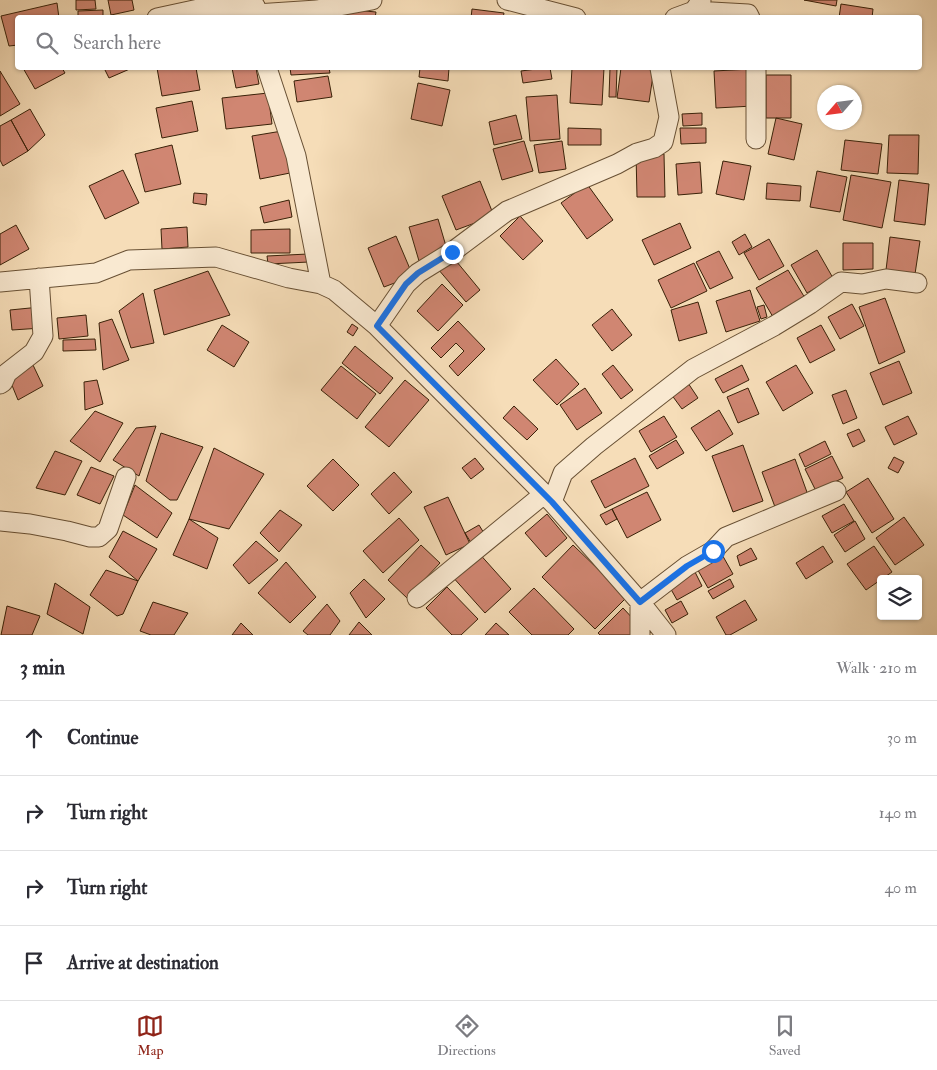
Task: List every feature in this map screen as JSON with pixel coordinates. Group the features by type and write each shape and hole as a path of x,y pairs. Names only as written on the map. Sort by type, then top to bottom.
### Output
{"street":[{"path":"171,15 208,7 317,10 372,0"},
{"path":"507,0 564,15"},
{"path":"681,15 698,6 748,15"},
{"path":"268,70 296,156 321,284"},
{"path":"377,326 406,284 418,273 452,252 507,211 617,164 637,153 654,148 663,142 669,117 660,70"},
{"path":"756,70 756,139"},
{"path":"0,282 96,272 129,260 216,257 289,278 321,284 334,290 377,326 548,498 640,602 666,635"},
{"path":"0,384 7,373 34,352 43,336 39,278"},
{"path":"417,598 548,498 563,473 594,446 693,369 774,326 810,304 840,282 862,284 886,278 917,283"},
{"path":"0,521 30,524 90,537 99,537 108,529 126,478"},
{"path":"640,602 687,566 713,551 726,537 836,491"},
{"path":"640,602 640,635"}],"building":[{"path":"76,0 95,0 96,9 76,10"},
{"path":"108,0 132,0 134,10 111,15"},
{"path":"804,0 837,0 836,6"},
{"path":"57,3 59,15 15,15 15,45 9,46 1,16"},
{"path":"841,4 873,9 872,15 839,15"},
{"path":"344,9 376,12 376,15 343,15"},
{"path":"472,9 504,13 504,15 471,15"},
{"path":"103,10 103,15 78,15 78,11"},
{"path":"24,70 63,70 65,73 35,89"},
{"path":"105,70 127,70 109,78"},
{"path":"157,70 196,70 200,90 162,96"},
{"path":"232,70 256,70 259,84 236,88"},
{"path":"290,70 329,70 330,73 291,75"},
{"path":"420,70 449,70 448,81 419,77"},
{"path":"550,70 552,79 523,83 521,71"},
{"path":"572,70 604,70 602,105 570,103"},
{"path":"610,70 617,70 616,97 609,97"},
{"path":"621,70 654,70 649,102 617,98"},
{"path":"751,70 753,106 716,108 714,71"},
{"path":"0,71 20,104 0,116"},
{"path":"766,75 791,75 791,118 766,118"},
{"path":"328,76 332,97 297,102 294,81"},
{"path":"418,83 450,90 442,126 411,119"},
{"path":"268,93 272,124 226,129 222,98"},
{"path":"557,95 560,139 530,141 526,97"},
{"path":"192,101 198,131 162,138 156,108"},
{"path":"30,109 45,135 28,151 11,120"},
{"path":"702,113 702,125 683,126 682,114"},
{"path":"516,115 522,139 494,145 489,122"},
{"path":"776,118 802,124 794,160 768,154"},
{"path":"11,120 28,151 3,166 0,160 0,126"},
{"path":"568,128 601,129 601,145 568,145"},
{"path":"680,128 706,128 706,143 681,144"},
{"path":"282,131 290,173 260,179 252,136"},
{"path":"889,135 919,135 918,174 887,173"},
{"path":"845,140 882,144 878,174 841,170"},
{"path":"524,141 533,171 502,180 493,149"},
{"path":"562,141 566,169 539,173 534,145"},
{"path":"172,145 181,184 145,192 135,154"},
{"path":"636,154 664,154 665,197 637,197"},
{"path":"723,161 751,166 744,200 716,194"},
{"path":"700,162 702,193 678,195 676,164"},
{"path":"123,170 139,203 105,219 89,186"},
{"path":"817,171 847,177 840,212 810,207"},
{"path":"851,175 891,182 882,228 843,220"},
{"path":"899,180 929,184 925,225 894,221"},
{"path":"480,181 494,216 456,230 442,196"},
{"path":"767,183 801,186 800,201 766,199"},
{"path":"587,184 613,220 587,239 561,203"},
{"path":"194,193 207,194 206,205 193,203"},
{"path":"289,200 292,217 264,223 260,207"},
{"path":"520,216 543,241 523,260 500,236"},
{"path":"438,219 448,253 419,261 409,227"},
{"path":"680,223 691,248 654,265 642,240"},
{"path":"16,225 29,249 0,265 0,234"},
{"path":"187,227 188,247 162,249 161,229"},
{"path":"290,229 290,253 251,253 251,230"},
{"path":"745,234 752,247 739,255 732,242"},
{"path":"396,236 413,276 384,287 368,248"},
{"path":"890,237 920,241 915,274 886,270"},
{"path":"769,239 784,266 759,280 744,253"},
{"path":"843,243 873,243 873,269 843,270"},
{"path":"817,250 833,278 807,293 791,265"},
{"path":"719,251 733,278 710,289 696,262"},
{"path":"308,254 309,262 268,264 267,256"},
{"path":"452,256 480,290 466,302 438,269"},
{"path":"694,263 707,291 671,308 658,280"},
{"path":"788,270 805,298 773,317 756,288"},
{"path":"208,271 230,315 164,335 154,290"},
{"path":"442,284 463,305 438,331 417,311"},
{"path":"750,290 760,321 726,332 716,301"},
{"path":"143,293 154,343 131,348 119,311"},
{"path":"885,298 905,352 879,364 859,307"},
{"path":"698,302 707,333 679,341 671,310"},
{"path":"852,304 864,326 840,339 828,317"},
{"path":"764,305 767,317 761,319 757,307"},
{"path":"40,307 42,328 12,330 10,310"},
{"path":"612,309 632,335 612,351 592,325"},
{"path":"86,315 88,336 59,339 57,318"},
{"path":"112,319 129,360 103,370 99,323"},
{"path":"458,321 485,349 458,376 449,366 464,351 456,343 441,358 431,348"},
{"path":"352,324 358,328 353,336 347,332"},
{"path":"222,325 249,342 234,367 207,350"},
{"path":"821,325 835,350 810,363 797,338"},
{"path":"95,339 96,350 63,351 63,340"},
{"path":"355,346 393,378 380,394 342,363"},
{"path":"556,359 579,384 557,405 533,380"},
{"path":"899,361 912,393 883,405 870,373"},
{"path":"33,365 43,386 18,400 9,378"},
{"path":"613,365 633,390 621,399 602,374"},
{"path":"742,365 749,380 723,393 715,379"},
{"path":"796,365 813,393 783,411 766,382"},
{"path":"341,366 376,394 357,419 321,390"},
{"path":"97,380 103,404 85,410 84,382"},
{"path":"405,380 429,400 389,447 365,427"},
{"path":"688,383 698,398 682,409 671,394"},
{"path":"585,388 602,413 577,430 560,405"},
{"path":"748,388 759,414 738,423 727,397"},
{"path":"846,390 857,418 843,424 832,395"},
{"path":"514,406 538,429 527,440 503,418"},
{"path":"719,410 733,434 706,451 691,428"},
{"path":"95,411 123,423 100,462 70,441"},
{"path":"664,416 677,437 651,452 639,431"},
{"path":"908,416 917,434 894,445 885,427"},
{"path":"156,426 139,476 113,460 136,428"},
{"path":"859,429 865,441 853,447 847,434"},
{"path":"161,433 203,447 177,500 170,500 146,481"},
{"path":"676,440 684,453 657,469 649,456"},
{"path":"825,441 831,454 805,467 799,454"},
{"path":"743,445 763,501 733,512 712,456"},
{"path":"214,448 264,474 229,529 189,519"},
{"path":"55,451 82,461 65,495 36,488"},
{"path":"832,456 843,478 816,491 805,469"},
{"path":"894,457 904,462 898,473 888,468"},
{"path":"475,458 484,469 471,479 462,468"},
{"path":"635,458 649,486 605,508 591,481"},
{"path":"333,459 359,485 333,511 307,486"},
{"path":"795,459 808,495 775,507 762,472"},
{"path":"91,467 114,476 100,504 77,495"},
{"path":"394,472 412,492 389,514 371,494"},
{"path":"868,478 894,519 872,533 846,492"},
{"path":"135,485 172,513 157,538 123,515"},
{"path":"647,492 661,520 627,538 612,509"},
{"path":"448,497 470,544 446,555 424,507"},
{"path":"844,504 854,521 832,533 822,516"},
{"path":"612,509 617,519 606,525 600,515"},
{"path":"280,510 302,525 279,552 260,533"},
{"path":"547,514 567,538 546,557 525,533"},
{"path":"904,517 924,545 895,565 876,538"},
{"path":"399,518 419,540 383,573 363,551"},
{"path":"189,519 218,538 207,569 173,555"},
{"path":"855,521 865,539 845,552 834,535"},
{"path":"479,525 487,538 473,546 465,533"},
{"path":"123,531 157,549 138,581 109,557"},
{"path":"256,541 278,560 249,584 233,565"},
{"path":"421,545 440,563 407,598 388,580"},
{"path":"573,545 627,597 595,629 542,577"},
{"path":"823,546 833,562 806,579 796,563"},
{"path":"874,546 892,572 888,575 877,575 877,582 866,590 847,564"},
{"path":"751,548 757,559 740,566 737,556"},
{"path":"477,551 511,589 485,613 451,575"},
{"path":"720,551 733,574 708,588 695,565"},
{"path":"286,562 316,597 290,623 258,593"},
{"path":"106,570 138,581 123,614 117,616 90,595"},
{"path":"694,570 702,586 677,600 668,584"},
{"path":"364,579 385,599 366,618 350,593"},
{"path":"730,579 734,587 713,599 708,591"},
{"path":"55,583 90,607 83,634 47,614"},
{"path":"447,587 478,619 461,635 452,635 426,608"},
{"path":"534,588 574,629 568,635 532,635 509,612"},
{"path":"745,600 757,620 730,635 726,635 716,617"},
{"path":"681,601 688,614 672,623 665,610"},
{"path":"153,602 188,613 174,635 151,635 140,631"},
{"path":"327,604 340,621 330,635 308,635 303,631"},
{"path":"7,606 40,616 32,635 1,635"},
{"path":"623,608 636,622 635,635 600,635 598,633"},
{"path":"359,622 372,635 349,635"},
{"path":"241,623 253,635 232,635"},
{"path":"496,623 509,635 485,635"}],"route":[{"path":"452,252 418,273 406,284 377,326 552,502 640,602 687,566 713,551"}]}
